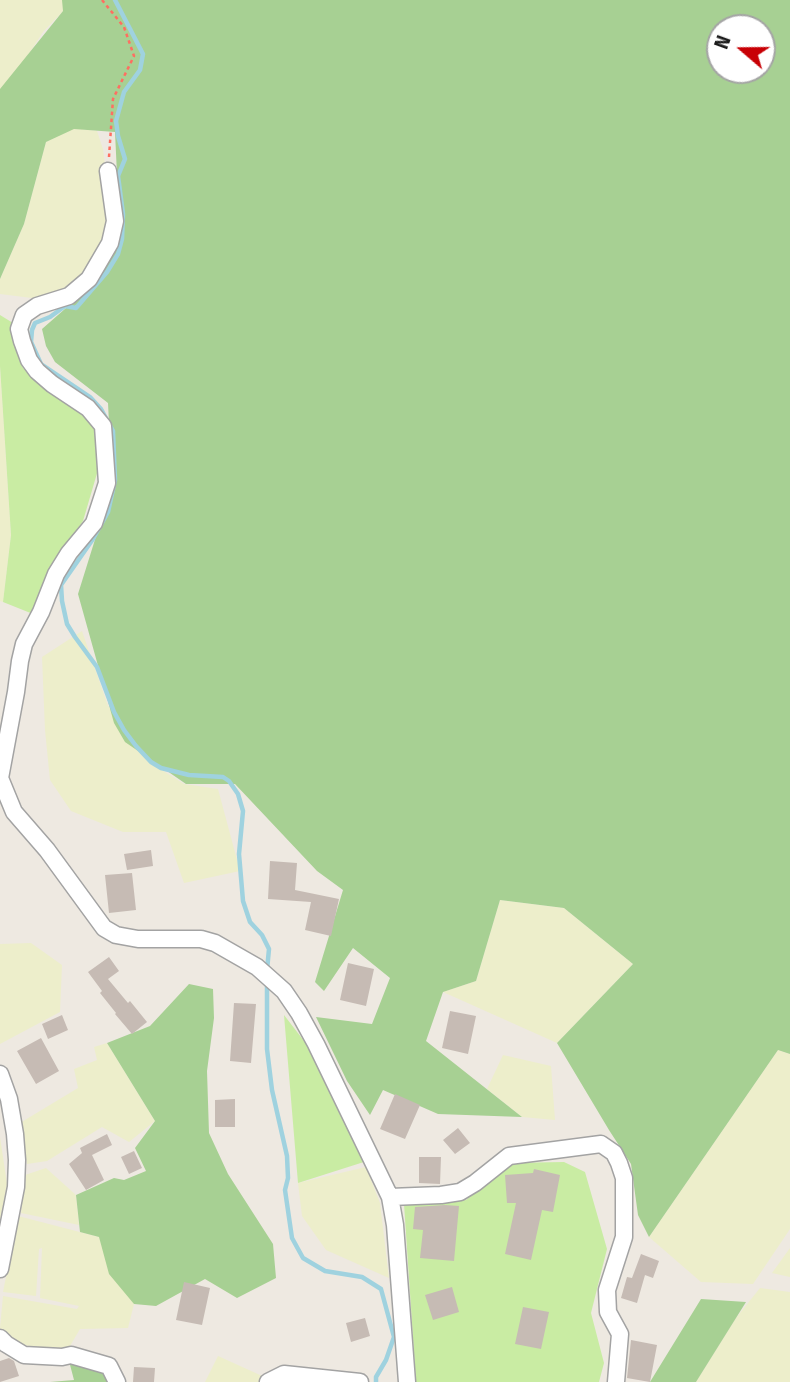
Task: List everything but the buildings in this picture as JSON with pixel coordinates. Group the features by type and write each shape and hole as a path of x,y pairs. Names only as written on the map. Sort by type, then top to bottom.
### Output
{"street":[{"path":"108,171 116,221 110,243 89,279 69,296 37,306 24,315 19,329 29,360 37,371 88,408 103,426 107,483 94,523 69,553 56,574 41,612 24,643 0,778 14,812 47,850 104,928 116,936 138,939 201,939 215,943 257,967 284,991 316,1044 390,1197 395,1225 407,1382"},
{"path":"0,1074 9,1099 17,1160 16,1187 0,1269"},
{"path":"390,1197 460,1192 509,1156 601,1144 614,1153 624,1178 624,1237 607,1290 608,1312 620,1334 616,1382"},
{"path":"0,1338 24,1355 71,1355 109,1366 117,1382"},
{"path":"268,1382 284,1374 360,1382"}],"path":[{"path":"102,0 124,27 134,56 113,99 108,171"}],"green space":[{"path":"0,0 68,0 69,5 43,32 0,95"},
{"path":"62,0 790,0 790,1054 778,1050 649,1237 638,1215 631,1164 557,1043 633,964 564,908 500,900 476,981 443,992 426,1041 522,1117 438,1114 383,1090 370,1115 347,1081 316,1017 372,1024 390,978 353,948 324,991 315,982 343,890 317,871 235,784 186,784 125,742 114,723 78,594 112,485 108,403 55,362 46,346 42,329 90,287 120,238 115,132 74,129 46,142 24,224 0,279 0,89 63,11"},
{"path":"74,128 97,131 103,149 109,197 107,237 80,282 48,300 0,294 0,279 24,224 46,142"},
{"path":"0,315 13,323 23,368 95,420 98,470 83,521 55,563 33,614 3,602 11,535 0,366"},
{"path":"0,366 11,535 3,602 0,601"},
{"path":"82,631 108,706 154,765 184,784 218,789 240,871 184,883 166,832 123,832 71,811 50,780 42,657"},
{"path":"500,900 564,908 633,964 557,1043 443,992 476,981"},
{"path":"31,943 62,965 60,1012 0,1044 0,944"},
{"path":"189,984 213,989 214,1018 207,1071 209,1133 228,1174 273,1244 276,1278 237,1298 205,1279 156,1306 134,1304 109,1274 99,1237 80,1232 76,1195 114,1178 124,1180 146,1171 135,1148 155,1121 107,1043 150,1026"},
{"path":"284,1015 311,1050 367,1161 298,1183"},
{"path":"107,1043 155,1121 129,1142 102,1127 47,1161 27,1164 20,1123 78,1088 74,1069 97,1060 94,1047"},
{"path":"778,1050 790,1054 790,1229 753,1284 701,1282 649,1237"},
{"path":"503,1055 551,1066 555,1120 522,1117 487,1089"},
{"path":"0,1137 7,1184 0,1220"},
{"path":"564,1162 585,1172 607,1249 591,1313 604,1363 599,1382 416,1382 404,1204 466,1200 510,1163"},
{"path":"366,1167 380,1203 389,1278 326,1250 302,1216 298,1183"},
{"path":"46,1168 76,1195 79,1225 21,1213 25,1175"},
{"path":"18,1216 99,1237 134,1304 128,1328 80,1329 67,1351 23,1345 0,1328 3,1296 77,1309 79,1306 40,1298 42,1248 39,1249 36,1296 3,1292"},
{"path":"790,1248 790,1277 772,1273"},
{"path":"760,1288 790,1292 790,1382 696,1382 736,1318"},
{"path":"701,1299 746,1302 696,1382 650,1382"},
{"path":"218,1356 271,1380 295,1382 205,1382"},
{"path":"69,1361 99,1361 114,1382 50,1382 74,1380"}],"waterway":[{"path":"115,0 143,54 140,70 124,92 116,121 125,159 118,176 123,214 122,239 118,254 107,272 76,308 65,306 50,317 35,323 32,330 31,342 41,364 90,397 101,409 113,431 115,480 108,512 61,585 62,601 67,624 97,667 114,712 136,746 151,762 161,768 189,775 223,777 238,794 243,811 239,854 243,901 250,922 262,935 269,949 267,970"},
{"path":"267,982 267,1049 272,1090 287,1156 288,1178 285,1190 292,1238 303,1258 325,1271 362,1277 381,1289 394,1337 376,1382"}]}
